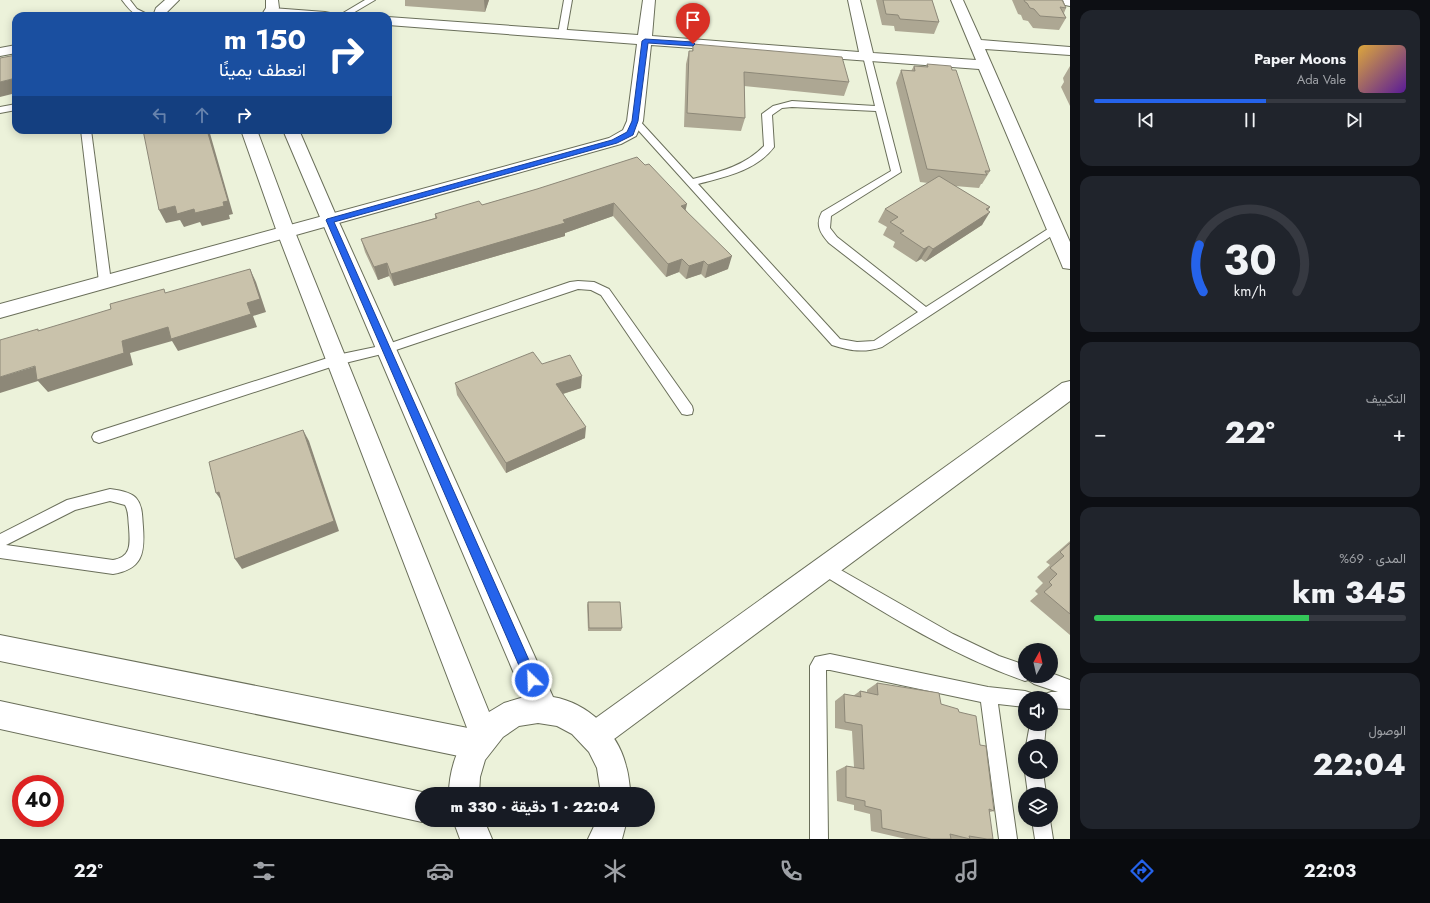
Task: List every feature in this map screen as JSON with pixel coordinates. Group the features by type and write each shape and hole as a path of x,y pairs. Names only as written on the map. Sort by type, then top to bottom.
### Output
{"street":[{"path":"161,12 174,0"},
{"path":"0,311 615,141 630,133 635,121 649,0"},
{"path":"854,0 867,56"},
{"path":"957,0 1070,263"},
{"path":"270,9 294,12"},
{"path":"392,21 984,65"},
{"path":"975,44 1070,51"},
{"path":"0,52 12,50"},
{"path":"250,134 286,232 337,360 481,740"},
{"path":"293,134 544,709"},
{"path":"596,735 1070,389"},
{"path":"0,648 481,740"},
{"path":"463,787 470,759 481,740 504,718 527,709 552,709 575,718 596,735 609,755 616,780 616,787"},
{"path":"0,716 415,805"},
{"path":"471,827 476,839"},
{"path":"604,839 609,832 610,827"}],"lane":[{"path":"126,0 134,11 137,12"},
{"path":"349,12 371,0"},
{"path":"562,34 568,0"},
{"path":"867,56 896,172 826,214 823,222 824,231 833,240 925,312"},
{"path":"691,183 734,171 757,159 764,153 769,147 767,114 773,108 792,104 881,109"},
{"path":"0,110 12,108"},
{"path":"635,121 836,342 852,348 868,347 878,344 1055,228"},
{"path":"86,134 105,282"},
{"path":"99,437 337,360 386,348 574,285 585,284 596,286 604,292 687,410"},
{"path":"0,541 72,504 110,495 130,501 135,510 136,547 131,558 124,565 113,567 0,551"},
{"path":"825,568 926,630 996,664 1018,671"},
{"path":"819,839 818,666 821,663 830,662 988,695 1018,698"},
{"path":"1055,683 1070,688"},
{"path":"988,695 1008,839"},
{"path":"1058,700 1070,701"},
{"path":"1042,827 1044,839"}],"building":[{"path":"883,0 932,0 939,22 900,19 898,15 886,14"},
{"path":"1024,0 1062,0 1066,8 1060,7 1066,18 1040,16 1034,9 1030,8"},
{"path":"693,44 842,57 849,82 744,72 745,118 687,113 689,51 693,51"},
{"path":"12,56 12,79 0,82 0,58"},
{"path":"927,64 951,66 952,70 956,70 990,171 985,171 987,175 927,169 901,70 915,71 914,66 928,67"},
{"path":"144,134 208,134 228,201 223,202 224,206 195,213 194,209 177,214 175,206 159,210"},
{"path":"637,157 645,165 649,164 687,204 681,206 732,256 708,265 704,261 689,266 682,259 668,264 614,203 563,220 565,223 391,274 387,263 374,267 361,239 437,218 435,214 479,201 482,205"},
{"path":"939,176 990,207 986,209 990,212 933,249 929,246 924,249 900,233 904,231 890,222 898,217 885,209"},
{"path":"250,269 260,299 247,303 251,314 171,339 168,327 122,341 124,353 37,380 35,366 0,377 0,340 38,329 38,331 111,309 110,304 164,289 165,293"},
{"path":"533,352 542,364 570,355 582,376 556,384 586,427 506,463 455,383"},
{"path":"303,430 334,521 235,559 219,492 216,493 209,462"},
{"path":"1070,543 1070,614 1044,592 1052,585 1049,582 1057,574 1050,568 1064,556 1060,552"},
{"path":"588,602 620,602 622,628 589,628"},
{"path":"877,683 939,693 941,704 958,709 959,712 976,716 980,745 986,746 994,811 989,809 993,839 969,836 970,839 950,834 951,839 931,839 882,828 881,810 865,806 865,801 846,797 846,766 864,769 862,725 845,722 844,694 861,697 860,691 878,695"}],"route":[{"path":"532,680 329,220 615,141 630,133 635,121 645,41 693,44"}]}
